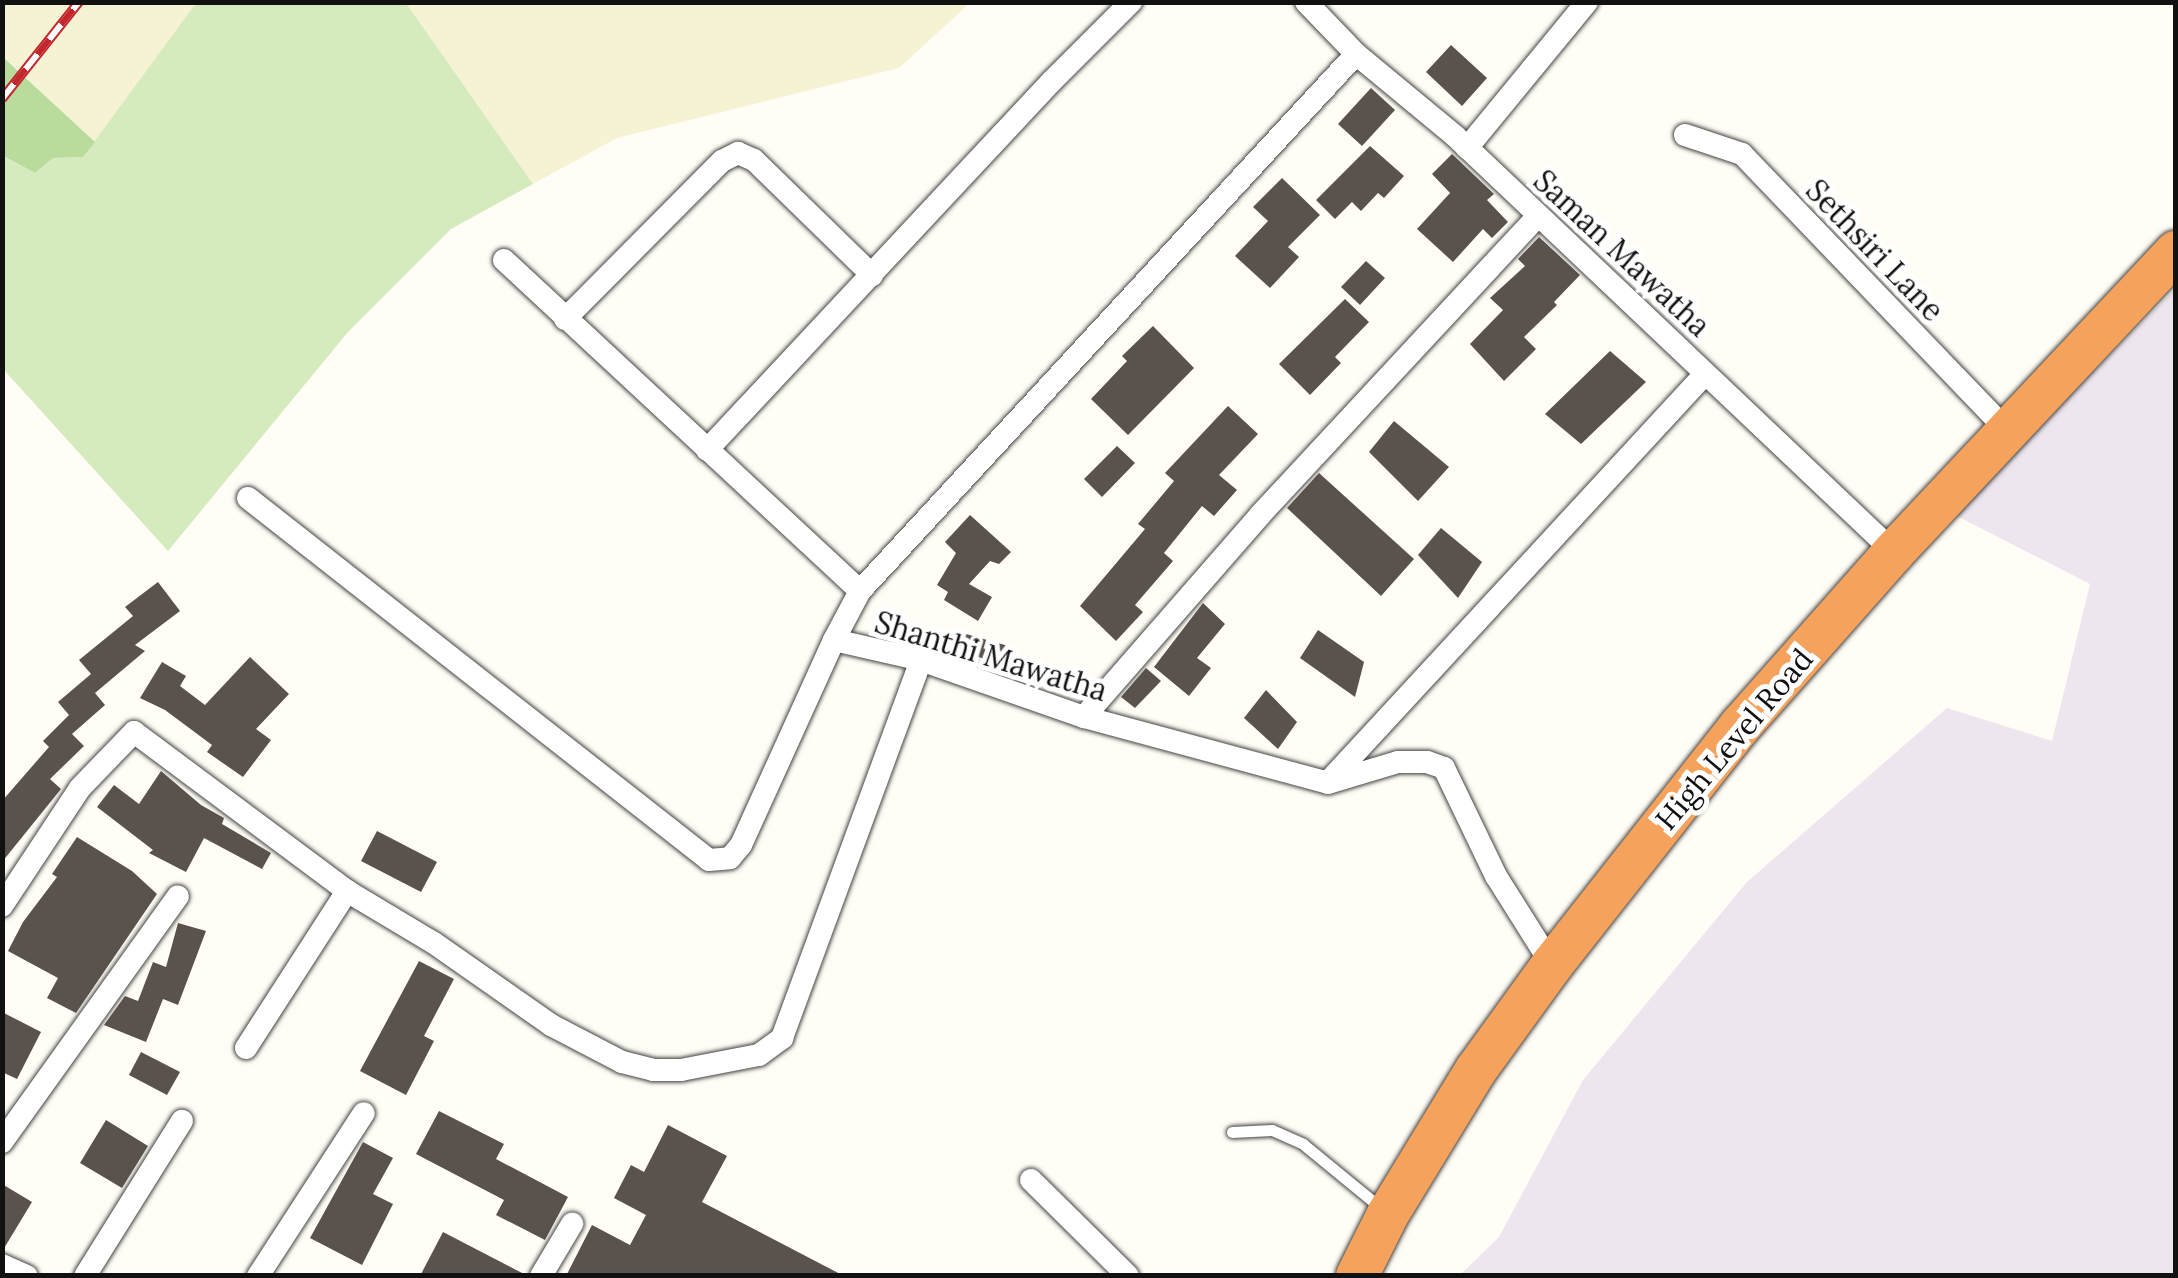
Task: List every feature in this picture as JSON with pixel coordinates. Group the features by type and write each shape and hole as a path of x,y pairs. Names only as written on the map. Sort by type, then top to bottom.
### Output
{"highway":[{"name":"High Level Road","path":"1357,1276 1388,1214 1476,1070 1552,964 1741,725 1894,552 2176,252"}],"street":[{"path":"707,450 1052,81 1132,2"},
{"name":"Saman Mawatha","path":"1306,2 1356,54 1467,148 1894,552"},
{"path":"1467,148 1587,2"},
{"path":"834,640 860,591 1356,54"},
{"name":"Sethsiri Lane","path":"1684,135 1742,154 2007,430"},
{"path":"565,319 722,161 738,152 754,160 872,275"},
{"path":"1084,717 1260,515 1538,216"},
{"path":"504,260 860,591"},
{"path":"1328,783 1705,374"},
{"name":"Shanthi Mawatha","path":"248,498 709,860 730,858 741,845 834,640 921,660 1084,717 1328,783"},
{"path":"2,906 80,788 134,732 347,892 434,943 551,1025 622,1062 681,1070 760,1055 782,1038 921,660"},
{"path":"1328,783 1398,762 1427,762 1444,768 1496,876 1552,964"},
{"path":"246,1048 347,892"},
{"path":"2,1142 178,896"},
{"path":"258,1276 364,1113"},
{"path":"85,1276 182,1121"},
{"path":"1030,1180 1128,1276"},
{"path":"541,1276 572,1224"},
{"path":"2,1265 26,1276"}],"lane":[{"path":"1232,1132 1272,1130 1303,1144 1388,1214"}],"shaded area":[{"path":"2,3 196,3 95,142 3,56"},
{"path":"406,3 970,3 899,68 617,138 533,184"},
{"path":"2175,289 2175,1275 1459,1276 1499,1237 1583,1080 1747,882 1947,708 2052,741 2090,584 1953,514"}],"green space":[{"path":"196,3 406,3 533,184 451,229 348,332 168,551 3,369 2,156 35,173 53,158 83,157"},
{"path":"2,56 95,142 83,157 53,158 35,173 3,156"}],"building":[{"path":"1451,45 1487,78 1462,106 1426,72"},
{"path":"1371,88 1395,110 1362,146 1338,124"},
{"path":"1370,146 1404,176 1384,198 1378,193 1361,211 1352,202 1335,219 1316,200"},
{"path":"1452,154 1494,194 1487,200 1508,222 1492,238 1483,229 1453,262 1417,229 1450,193 1432,174"},
{"path":"1282,178 1320,215 1288,247 1299,257 1270,288 1235,256 1268,221 1253,207"},
{"path":"1539,237 1580,275 1554,302 1557,305 1524,337 1536,349 1504,381 1470,344 1503,310 1490,298 1525,266 1518,259"},
{"path":"1366,261 1385,278 1360,305 1341,287"},
{"path":"1345,299 1369,322 1335,357 1341,363 1310,395 1279,364"},
{"path":"1153,326 1194,368 1128,435 1091,399 1127,361 1122,356"},
{"path":"1610,351 1646,382 1581,444 1545,414"},
{"path":"1228,406 1258,434 1219,475 1237,490 1214,516 1202,506 1164,553 1173,561 1135,605 1143,612 1116,641 1080,606 1145,529 1138,524 1174,481 1165,473"},
{"path":"1394,421 1449,467 1418,501 1369,452"},
{"path":"1117,446 1135,463 1102,497 1084,479"},
{"path":"1319,473 1414,559 1381,596 1287,508"},
{"path":"970,515 1011,552 999,564 990,561 969,584 992,597 978,621 944,600 948,592 937,585 956,553 945,542"},
{"path":"1441,528 1482,562 1458,598 1418,555"},
{"path":"158,582 180,611 135,645 145,651 95,693 105,705 72,734 84,746 50,779 61,789 2,862 2,801 49,747 43,741 69,715 58,702 91,674 79,660 133,616 125,607"},
{"path":"1203,603 1225,624 1197,658 1211,668 1189,696 1154,667"},
{"path":"1318,630 1364,662 1355,697 1300,658"},
{"path":"966,634 1012,647 1001,670 959,657"},
{"path":"250,657 289,694 256,729 271,740 243,777 207,752 212,745 165,710 140,698 162,662 186,676 180,686 205,705"},
{"path":"1146,668 1161,681 1135,708 1121,697"},
{"path":"1266,690 1297,722 1278,749 1244,718"},
{"path":"161,771 201,805 224,818 222,824 271,853 262,869 204,838 186,872 149,853 153,850 97,807 114,785 139,804"},
{"path":"377,831 437,862 421,892 361,861"},
{"path":"77,837 132,871 157,894 76,1013 47,998 58,978 8,951 23,922 57,877 52,874"},
{"path":"178,923 206,931 178,1005 163,999 146,1042 104,1025 125,996 138,1001 153,962 166,967"},
{"path":"419,961 454,979 424,1036 434,1041 406,1095 360,1071"},
{"path":"2,1012 41,1032 17,1079 2,1072"},
{"path":"141,1052 180,1072 167,1095 129,1075"},
{"path":"439,1111 504,1144 496,1159 568,1197 545,1240 496,1215 504,1200 416,1154"},
{"path":"106,1120 148,1146 122,1188 80,1163"},
{"path":"668,1125 727,1156 702,1202 844,1276 566,1276 592,1225 630,1245 646,1215 614,1198 631,1165 644,1172"},
{"path":"363,1142 393,1158 373,1194 393,1204 362,1265 310,1238"},
{"path":"2,1184 32,1202 3,1250 2,1250"},
{"path":"443,1232 526,1275 526,1276 420,1276"}],"railway":[{"path":"2,99 79,2"}]}
